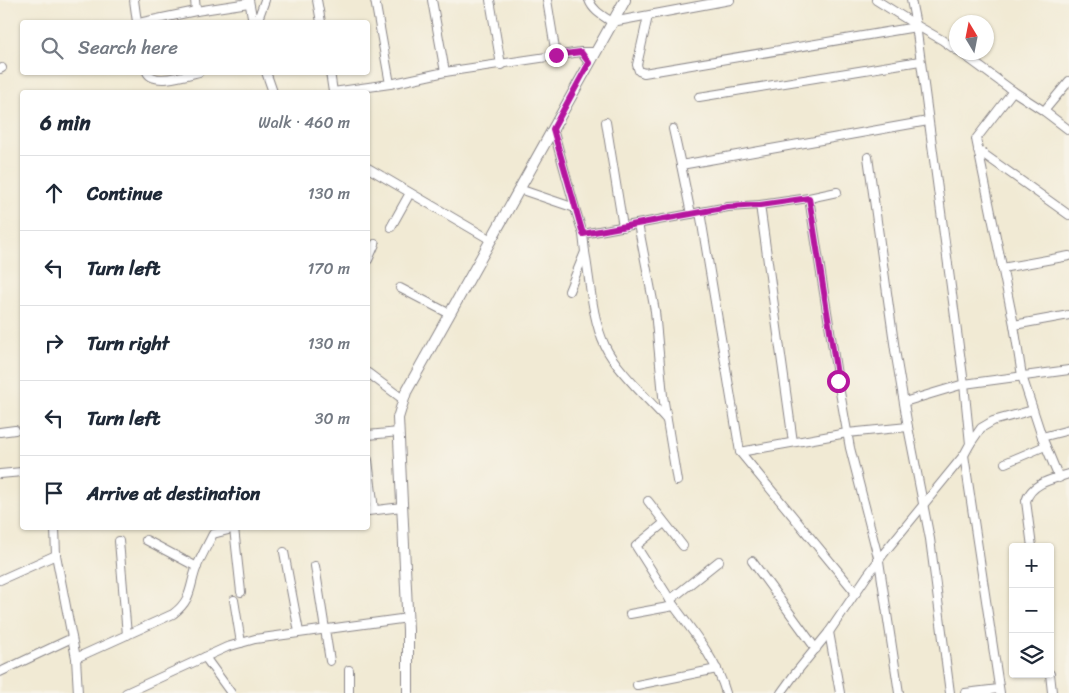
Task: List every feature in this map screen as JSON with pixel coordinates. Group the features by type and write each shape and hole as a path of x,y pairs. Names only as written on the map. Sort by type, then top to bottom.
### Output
{"street":[{"path":"134,0 138,20"},
{"path":"195,0 196,11"},
{"path":"258,20 265,0"},
{"path":"317,0 321,20"},
{"path":"375,0 390,84"},
{"path":"432,0 445,72"},
{"path":"490,0 501,64"},
{"path":"547,0 556,55"},
{"path":"589,0 597,12 612,22 730,0"},
{"path":"408,693 408,618 398,418 406,392 625,0"},
{"path":"876,0 949,45"},
{"path":"911,0 964,384 970,444"},
{"path":"153,20 249,1 253,20"},
{"path":"648,16 637,65 639,71 644,73 916,26"},
{"path":"581,52 589,63"},
{"path":"347,90 390,84 445,72 556,55 596,52"},
{"path":"971,60 1069,130"},
{"path":"699,97 920,61"},
{"path":"148,75 153,79 163,79 184,75"},
{"path":"267,75 272,90"},
{"path":"330,75 333,90"},
{"path":"1044,111 1069,81"},
{"path":"1013,91 976,139 1014,325 1022,376 1042,436 1059,478"},
{"path":"681,165 928,121"},
{"path":"606,122 623,227"},
{"path":"553,129 583,234 600,335 612,358 668,420"},
{"path":"674,129 690,214"},
{"path":"978,150 1069,215"},
{"path":"868,157 908,427 924,503 950,693"},
{"path":"370,169 491,240"},
{"path":"519,189 575,208"},
{"path":"583,234 728,207 760,205 837,192"},
{"path":"391,227 410,193"},
{"path":"809,198 847,433 879,561 899,693"},
{"path":"760,205 793,442"},
{"path":"700,212 740,452 856,593"},
{"path":"638,224 655,311 663,396 677,481"},
{"path":"370,255 375,244"},
{"path":"569,291 585,252"},
{"path":"1002,268 1069,256"},
{"path":"400,288 450,314"},
{"path":"1014,325 1069,315"},
{"path":"904,402 964,384 1069,370"},
{"path":"370,374 404,400"},
{"path":"781,693 829,632 867,576 964,455 981,428 993,420 1033,410"},
{"path":"740,452 847,433 908,427"},
{"path":"0,432 15,430"},
{"path":"1042,436 1069,430"},
{"path":"370,435 399,432"},
{"path":"1005,463 1046,446"},
{"path":"964,455 1000,691 965,693"},
{"path":"0,474 20,472"},
{"path":"1031,543 1026,501 1028,494 1037,485 1069,474"},
{"path":"370,494 371,511 402,507"},
{"path":"648,501 683,546"},
{"path":"664,523 636,546 717,669 726,693"},
{"path":"55,530 56,555 76,658 78,693"},
{"path":"76,658 173,614 183,606 191,591 196,567 213,534 228,530"},
{"path":"235,530 241,592"},
{"path":"146,540 196,567"},
{"path":"119,541 127,635"},
{"path":"284,552 299,632"},
{"path":"0,580 56,555"},
{"path":"630,614 672,603 719,561"},
{"path":"752,561 816,649"},
{"path":"315,566 330,661"},
{"path":"234,600 241,643"},
{"path":"126,693 136,691 205,657 241,643 299,632 408,618"},
{"path":"829,632 840,693"},
{"path":"0,672 72,638"},
{"path":"205,657 232,693"},
{"path":"637,685 717,669"},
{"path":"349,670 349,693"},
{"path":"1050,678 1052,692"}],"route":[{"path":"556,55 581,52 589,63 553,129 583,234 728,207 760,205 809,198 838,381"}]}
